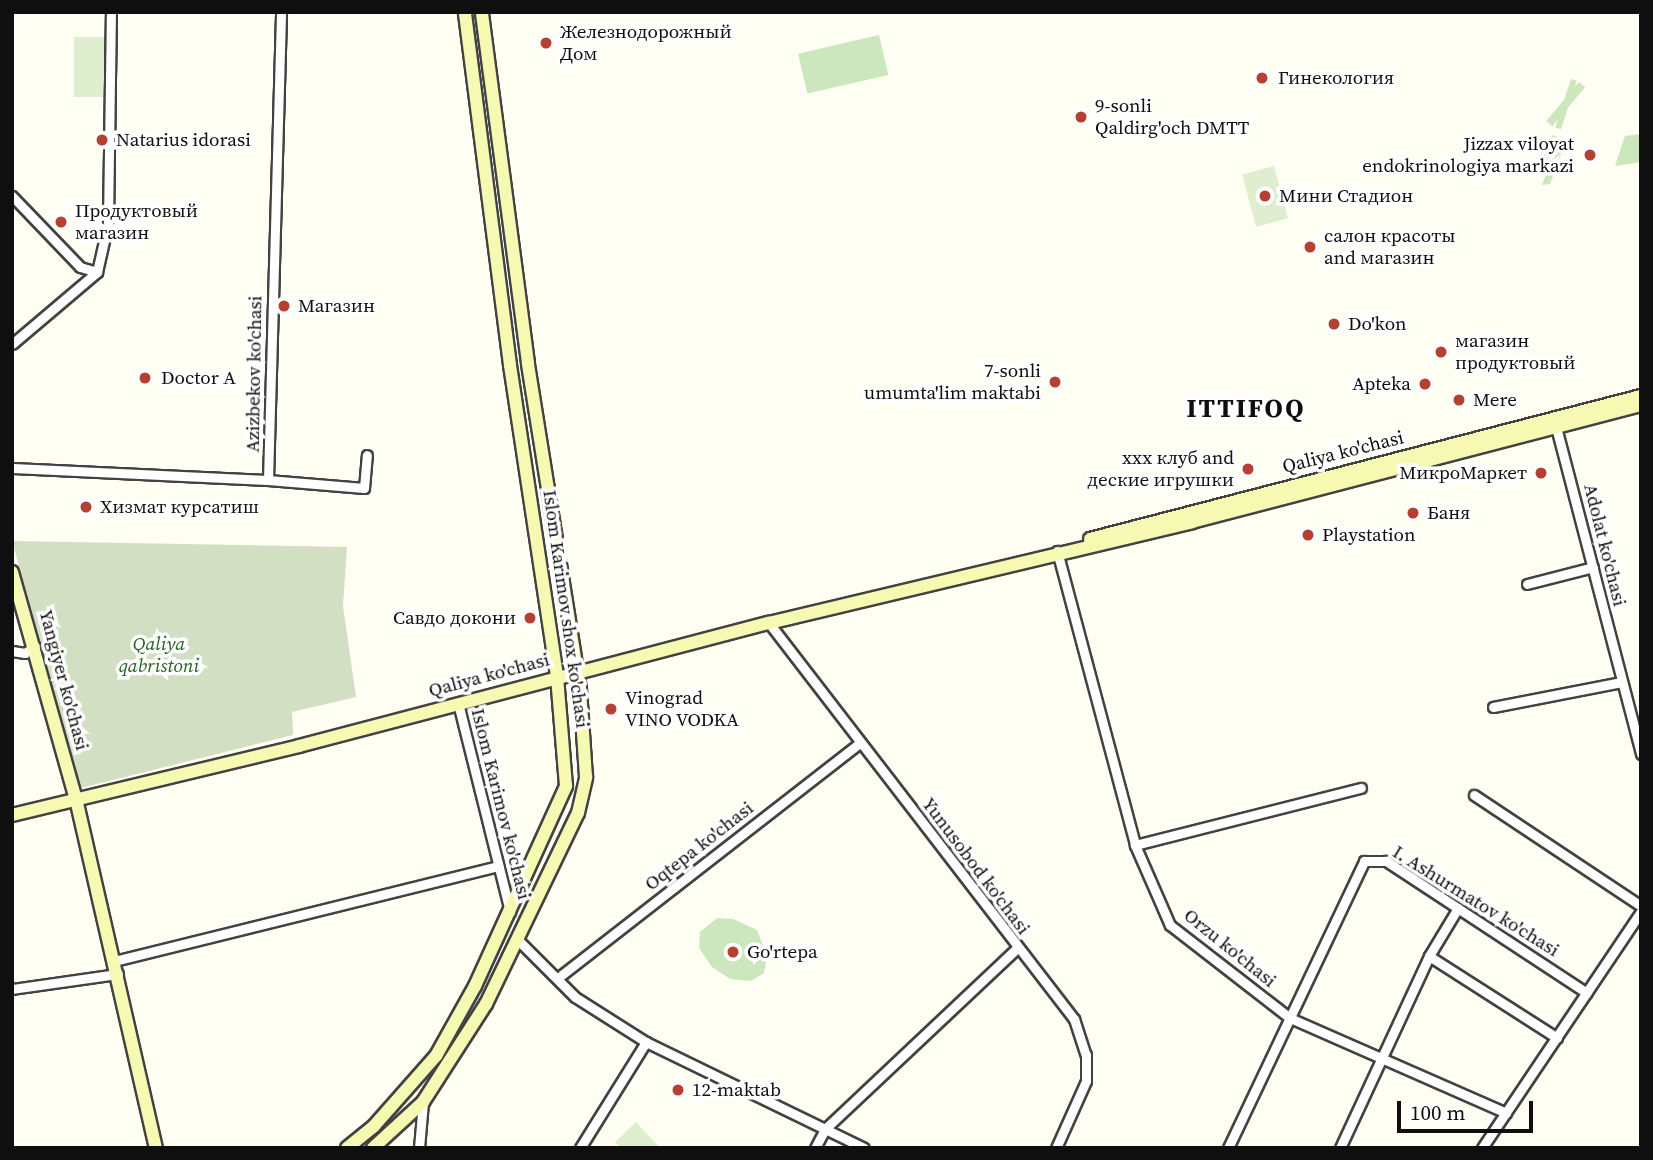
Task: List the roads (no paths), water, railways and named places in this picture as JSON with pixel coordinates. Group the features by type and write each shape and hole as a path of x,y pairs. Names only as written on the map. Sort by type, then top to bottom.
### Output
{"main road":[{"name":"Islom Karimov shox ko'chasi","path":"346,1148 376,1124 436,1056 510,913 566,786 557,676 465,12"},
{"name":"Islom Karimov shox ko'chasi","path":"373,1148 423,1102 468,1036 582,801 587,752 497,138 482,12"},
{"path":"481,138 486,144 497,138"},
{"name":"Qaliya ko'chasi","path":"1057,551 1178,513 1641,396"},
{"name":"Qaliya ko'chasi","path":"12,815 1057,551 1192,522 1641,405"},
{"name":"Yangiyer ko'chasi","path":"12,572 76,799 156,1148"},
{"path":"376,1124 386,1126 389,1135"}],"street":[{"path":"12,344 97,272 108,223 111,12"},
{"name":"Azizbekov ko'chasi","path":"12,468 268,480 281,12"},
{"path":"12,196 80,267 97,272"},
{"name":"Adolat ko'chasi","path":"1556,427 1641,754"},
{"path":"268,480 364,488 367,455"},
{"name":"Orzu ko'chasi","path":"1057,551 1135,845 1170,925 1290,1018 1506,1113"},
{"path":"1527,584 1593,566"},
{"name":"Yunusobod ko'chasi","path":"769,623 1074,1019 1086,1055 1082,1094 1056,1148"},
{"path":"12,651 25,653 35,646"},
{"path":"1493,707 1622,682"},
{"name":"Islom Karimov ko'chasi","path":"458,703 510,913"},
{"name":"Oqtepa ko'chasi","path":"559,977 860,743"},
{"path":"1135,845 1361,788"},
{"path":"1474,794 1641,906"},
{"name":"I. Ashurmatov ko'chasi","path":"1228,1148 1364,861 1387,861 1587,993"},
{"path":"114,961 498,866"},
{"path":"1340,1148 1429,956 1458,908"},
{"path":"1482,1148 1641,911"},
{"path":"517,939 559,977 575,996 646,1042 864,1148"},
{"path":"816,1148 825,1129 1017,948"},
{"path":"1429,956 1557,1038"},
{"path":"12,989 118,974"},
{"path":"580,1148 646,1042"},
{"path":"419,1148 423,1102"}],"place":[{"name":"Железнодорожный Дом","path":"546,43"},
{"name":"Гинекология","path":"1262,78"},
{"name":"9-sonli Qaldirg'och DMTT","path":"1081,117"},
{"name":"Natarius idorasi","path":"102,140"},
{"name":"Jizzax viloyat endokrinologiya markazi","path":"1590,155"},
{"name":"Мини Стадион","path":"1265,196"},
{"name":"Продуктовый магазин","path":"61,222"},
{"name":"салон красоты and магазин","path":"1310,247"},
{"name":"Магазин","path":"284,306"},
{"name":"Do'kon","path":"1334,324"},
{"name":"магазин продуктовый","path":"1441,352"},
{"name":"Doctor A","path":"145,378"},
{"name":"7-sonli umumta'lim maktabi","path":"1055,382"},
{"name":"Apteka","path":"1425,384"},
{"name":"Mere","path":"1459,400"},
{"name":"ххх клуб and деские игрушки","path":"1248,469"},
{"name":"МикроМаркет","path":"1541,473"},
{"name":"Хизмат курсатиш","path":"86,507"},
{"name":"Баня","path":"1413,513"},
{"name":"Playstation","path":"1308,535"},
{"name":"Савдо докони","path":"530,618"},
{"name":"Vinograd VINO VODKA","path":"611,709"},
{"name":"Go'rtepa","path":"733,952"},
{"name":"12-maktab","path":"678,1090"}],"district":[{"name":"ITTIFOQ","path":"1246,409"}],"park label":[{"name":"Qaliya qabristoni","path":"159,655"}]}
